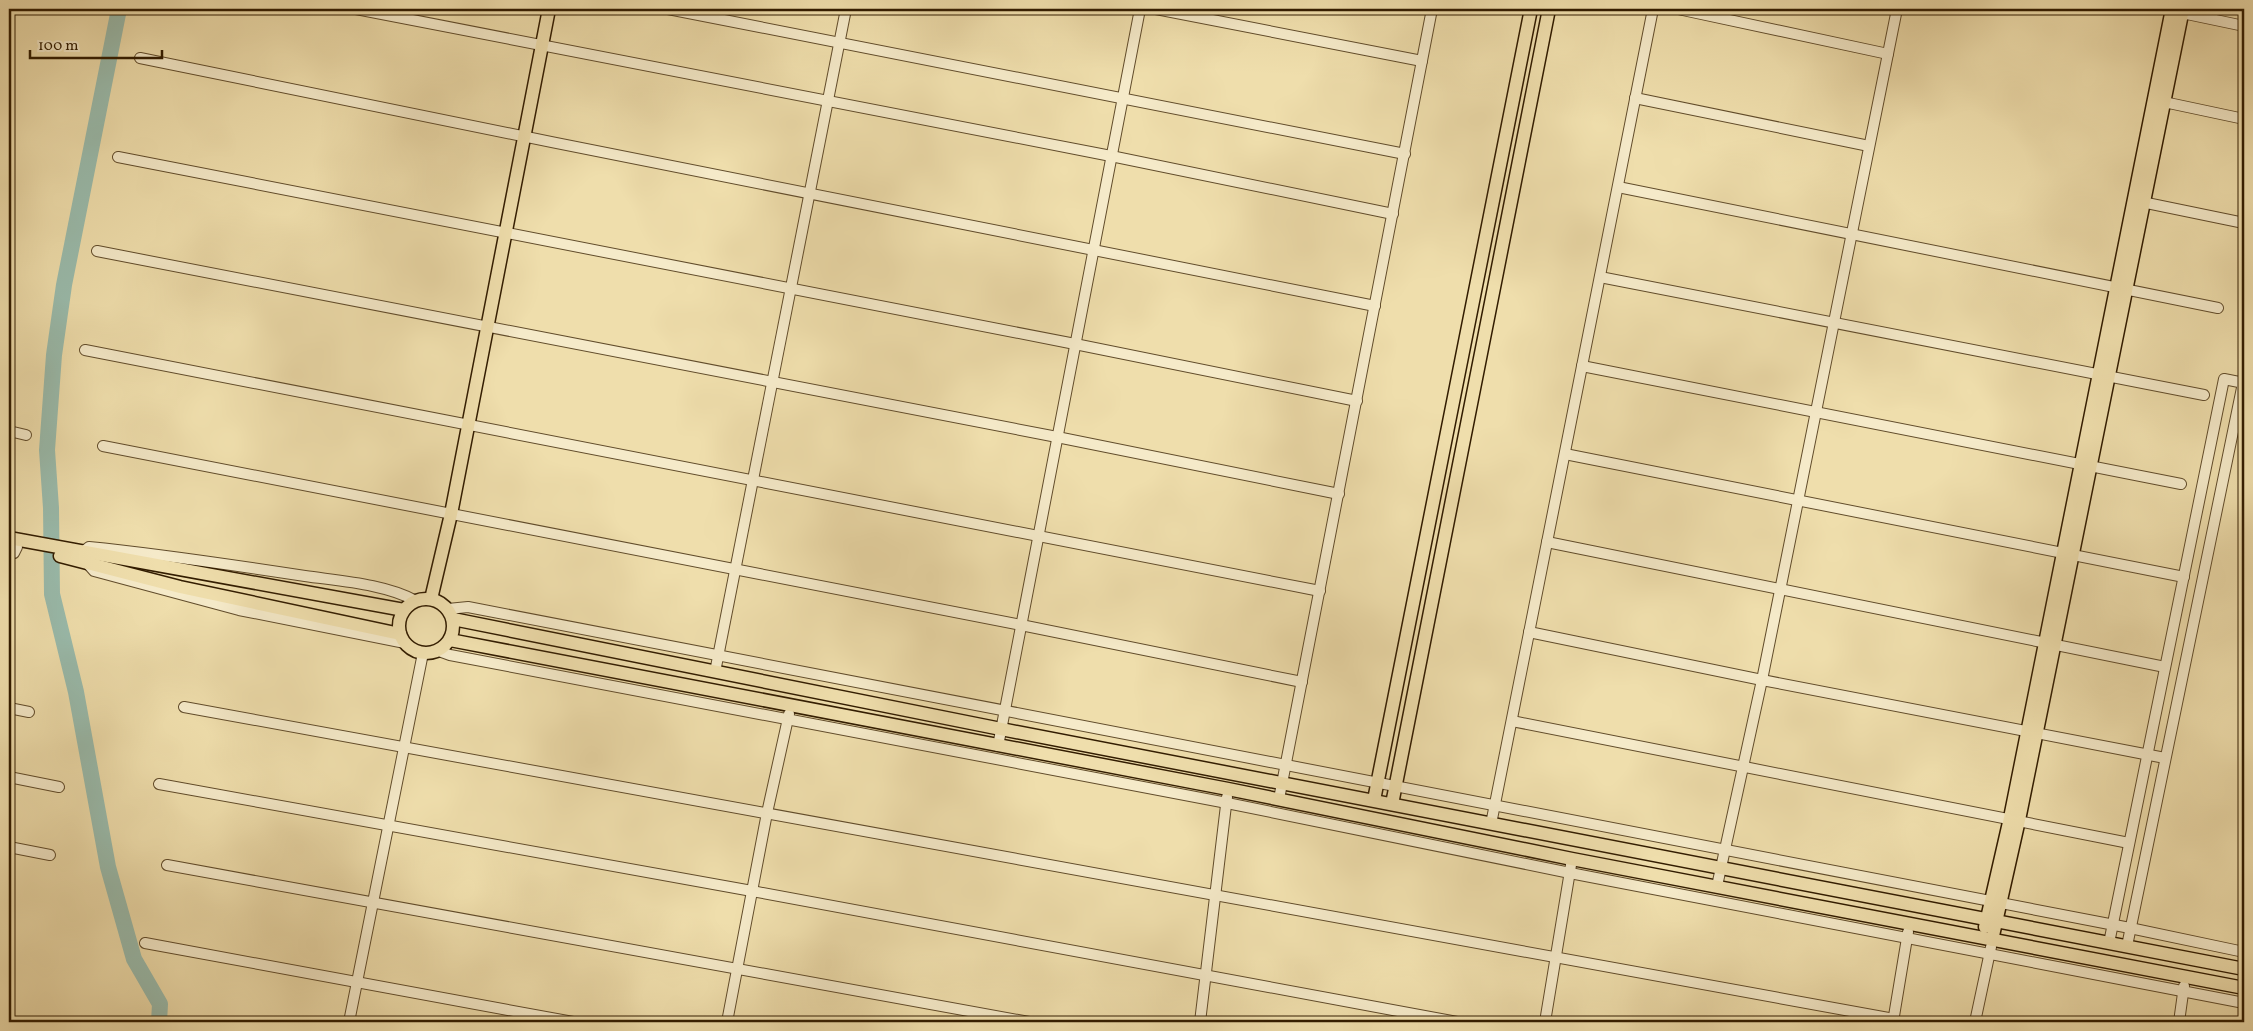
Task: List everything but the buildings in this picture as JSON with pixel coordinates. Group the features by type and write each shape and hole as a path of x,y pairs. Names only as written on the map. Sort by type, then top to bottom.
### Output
{"main road":[{"path":"431,599 451,514 549,9"},
{"path":"1374,800 1531,9"},
{"path":"1392,804 1548,9"},
{"path":"2139,201 2164,102 2179,10"},
{"path":"1988,939 2015,819 2179,10"},
{"path":"12,543 64,552 180,587 402,639 413,650 423,653 438,651 450,640 454,629 451,614 441,602 431,599 416,601 404,610 399,622 402,639"},
{"path":"84,557 404,610"},
{"path":"451,614 715,672 1001,729 2244,969"},
{"path":"450,640 1228,789 1572,859 1717,886 1909,930 1988,939 2244,988"}],"street":[{"path":"356,9 1111,156 1393,214"},
{"path":"668,9 1405,154"},
{"path":"715,672 846,9"},
{"path":"998,746 1140,9"},
{"path":"1156,9 1422,61"},
{"path":"1279,799 1432,9"},
{"path":"1491,824 1653,9"},
{"path":"1678,9 1888,54"},
{"path":"1717,886 1762,680 1897,9"},
{"path":"2179,10 2244,26"},
{"path":"140,58 524,138 810,192 1375,306"},
{"path":"1636,98 1869,146"},
{"path":"2164,102 2244,119"},
{"path":"118,157 1357,401"},
{"path":"1618,187 2218,308"},
{"path":"2139,201 2239,222"},
{"path":"97,251 1057,437 1338,494"},
{"path":"1600,278 2204,395"},
{"path":"85,350 1320,590"},
{"path":"1582,366 2182,484"},
{"path":"2109,943 2224,379 2243,383 2126,946"},
{"path":"9,431 26,434"},
{"path":"103,446 1021,625 1302,682"},
{"path":"1565,454 2184,577"},
{"path":"1547,542 2165,667"},
{"path":"84,557 89,547 240,566 402,593 416,601"},
{"path":"451,614 468,607 2130,928 2244,952"},
{"path":"1529,632 1762,680 2165,758"},
{"path":"438,651 1227,803 1570,873 1909,930 1989,953 2244,1003"},
{"path":"349,1022 423,653"},
{"path":"728,1022 767,813 791,705"},
{"path":"184,707 1556,957 1894,1021 1909,930"},
{"path":"9,708 29,712"},
{"path":"1512,720 2129,843"},
{"path":"9,777 59,787"},
{"path":"158,784 752,891 1457,1022"},
{"path":"1200,1022 1228,789"},
{"path":"9,847 50,855"},
{"path":"1545,1022 1572,859"},
{"path":"167,865 1029,1022"},
{"path":"1975,1022 1989,953 1988,939"},
{"path":"145,943 573,1022"},
{"path":"2179,1022 2186,976"}],"waterway":[{"path":"119,9 64,285 54,355 47,450 51,508 52,594 76,692 108,867 134,959 160,1004 159,1022"}]}
